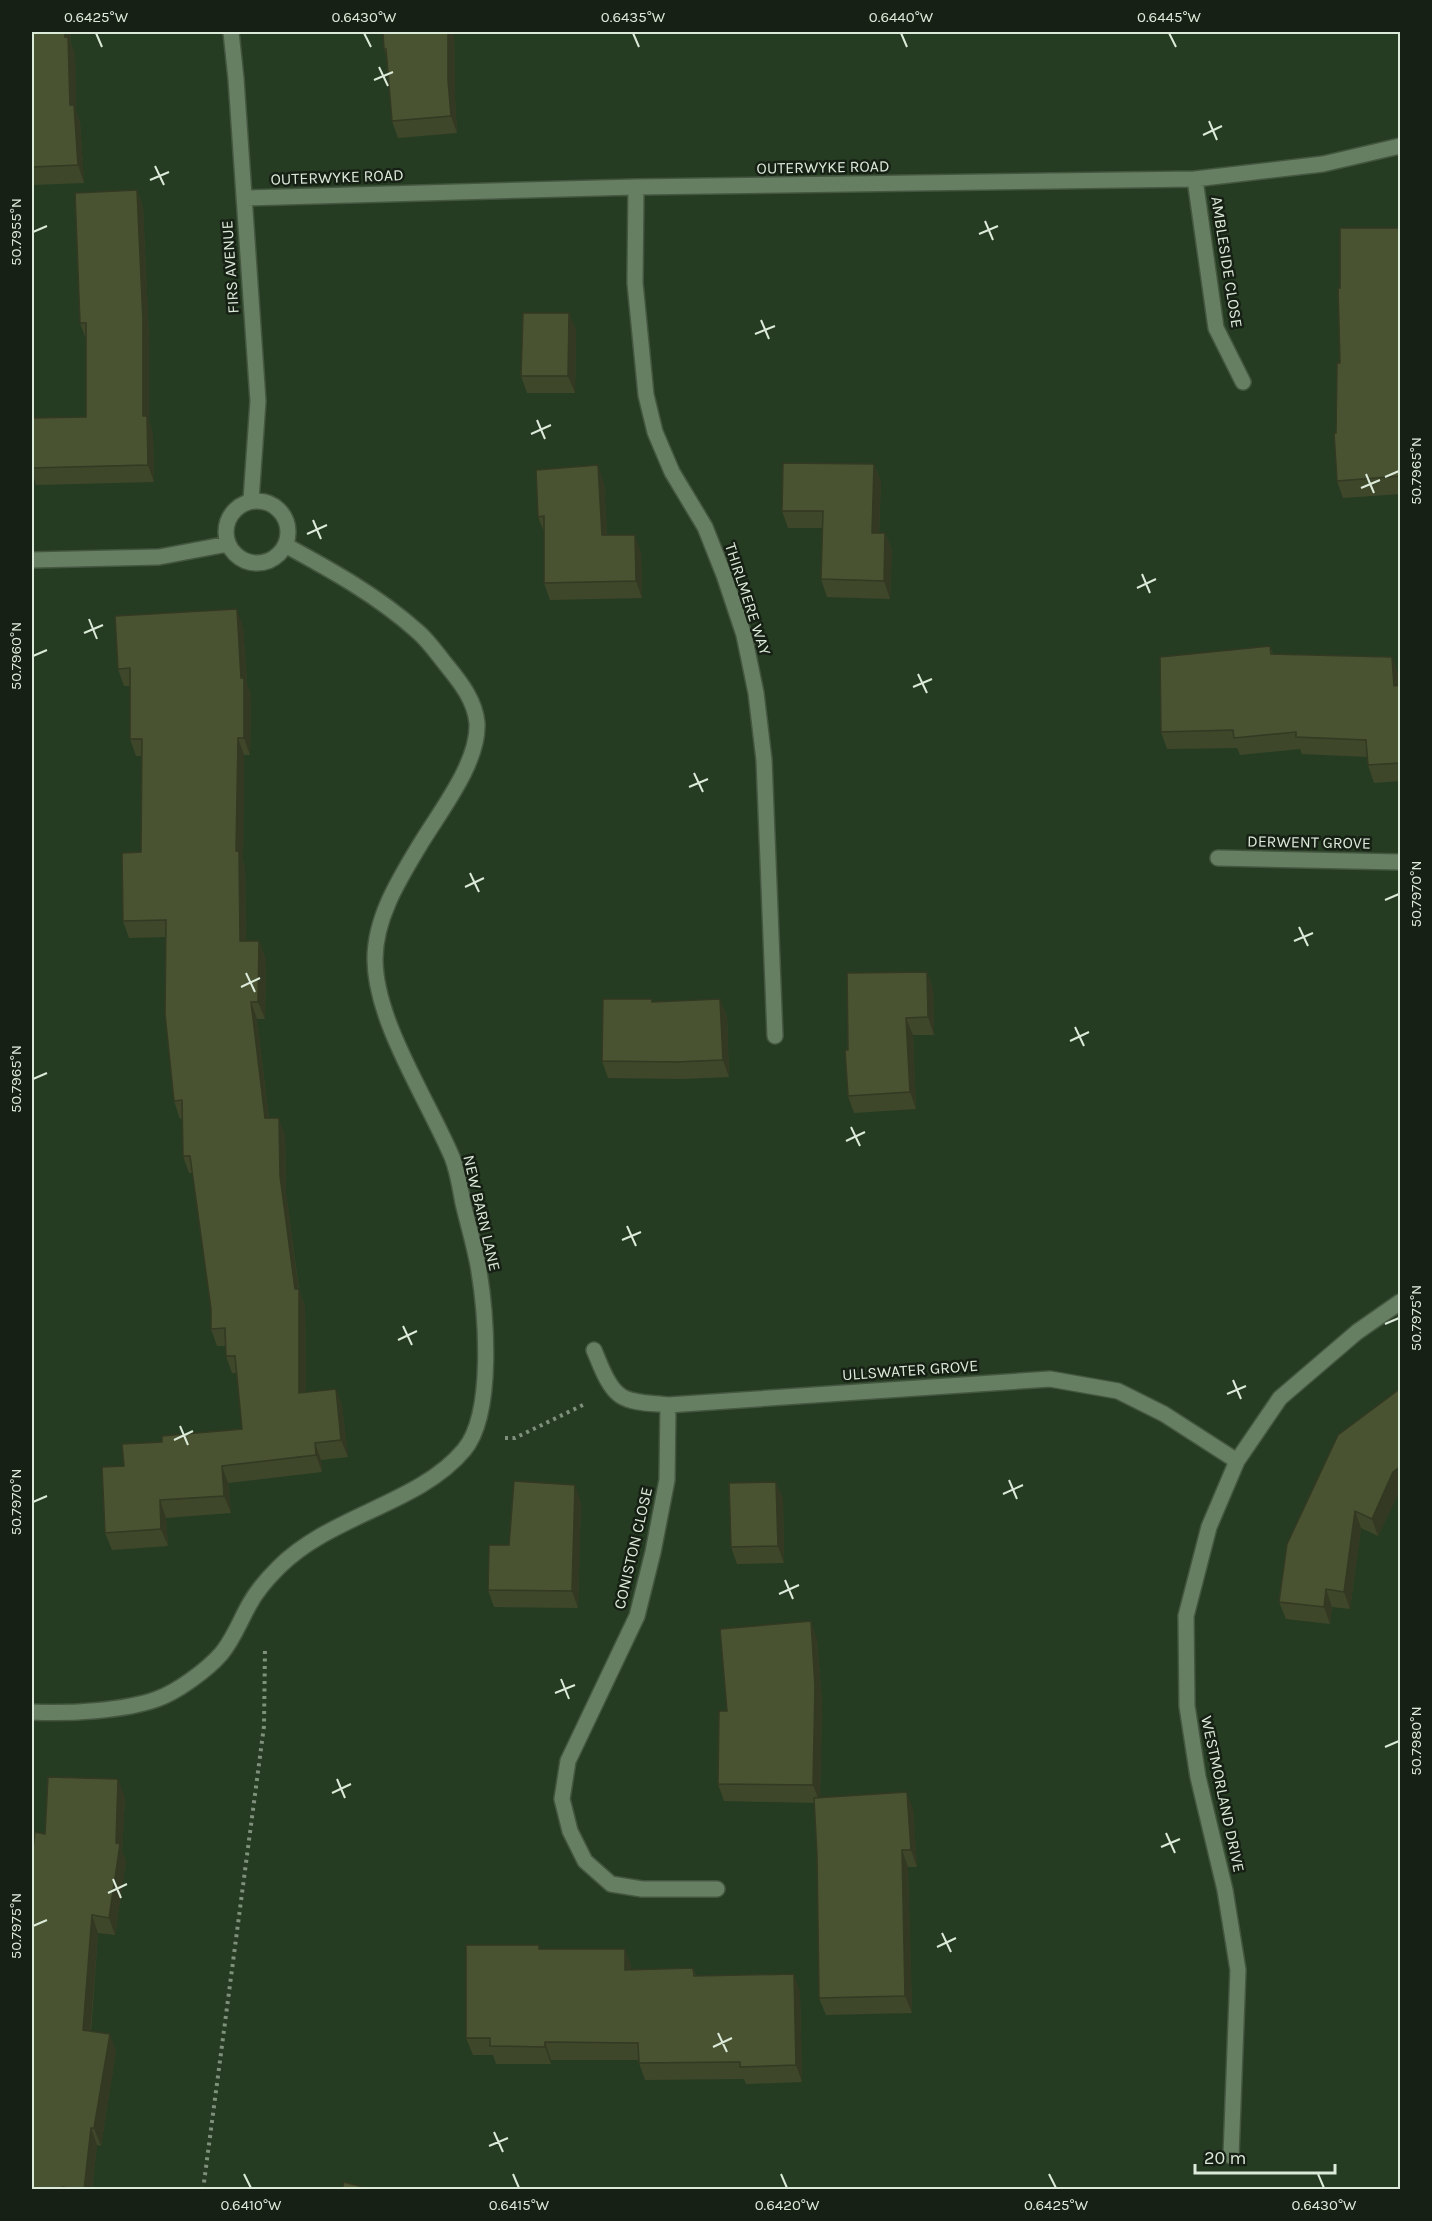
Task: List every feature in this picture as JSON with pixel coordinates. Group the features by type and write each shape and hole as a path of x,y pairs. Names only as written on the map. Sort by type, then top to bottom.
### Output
{"street":[{"name":"FIRS AVENUE","path":"231,32 258,401 251,500"},
{"name":"OUTERWYKE ROAD","path":"244,198 636,187 1195,179 1323,164 1401,146"},
{"name":"AMBLESIDE CLOSE","path":"1195,179 1216,328 1243,382"},
{"name":"THIRLMERE WAY","path":"636,187 635,283 639,341 650,414 672,472 705,526 717,556 744,635 756,693 764,760 775,1036"},
{"path":"251,500 268,503 283,516 288,536 279,554 271,560 251,563 242,560 228,544 227,524 231,514 251,500"},
{"path":"32,560 159,557 228,544"},
{"name":"NEW BARN LANE","path":"39,1713 126,1706 159,1699 192,1679 222,1653 250,1602 277,1568 319,1535 443,1471 467,1447 482,1411 486,1347 478,1265 453,1160 389,1022 380,993 375,960 378,931 390,896 455,790 471,758 477,722 466,690 420,633 376,599 285,545"},
{"name":"DERWENT GROVE","path":"1218,858 1401,862"},
{"name":"WESTMORLAND DRIVE","path":"1231,2156 1238,1970 1225,1890 1198,1777 1187,1706 1186,1616 1209,1527 1237,1461 1280,1398 1357,1332 1401,1302"},
{"path":"594,1350 613,1389"},
{"name":"ULLSWATER GROVE","path":"613,1389 621,1396 637,1401 668,1405 1050,1379 1118,1391 1164,1414 1237,1461"},
{"name":"CONISTON CLOSE","path":"668,1405 667,1480 653,1552 637,1616 568,1761 562,1799 570,1831 585,1861 611,1884 642,1889 717,1889"},
{"path":"32,1724 39,1713"}],"path":[{"path":"471,1438 515,1438 613,1389"},
{"path":"202,2190 264,1726 265,1637"}],"building":[{"path":"32,32 65,32 65,37 68,36 70,105 74,105 78,165 32,167"},
{"path":"383,32 448,32 451,116 392,121"},
{"path":"137,190 143,321 143,416 147,416 148,465 32,468 32,418 86,417 86,323 80,323 75,193"},
{"path":"1340,228 1401,228 1401,476 1337,481 1334,433 1336,433 1337,363 1340,363 1338,288 1340,288"},
{"path":"523,313 569,313 568,376 521,376"},
{"path":"783,463 874,464 872,533 885,533 884,581 821,579 823,511 782,511"},
{"path":"598,465 602,535 635,535 636,581 544,583 544,516 538,517 536,470"},
{"path":"237,609 241,678 244,678 244,738 238,738 236,851 239,851 240,941 259,941 258,1002 251,1002 265,1118 279,1118 280,1176 295,1289 299,1289 299,1393 336,1389 341,1440 315,1443 316,1455 222,1466 224,1496 160,1500 161,1529 105,1533 102,1467 124,1466 122,1444 162,1442 162,1436 242,1429 235,1356 226,1356 225,1328 211,1329 211,1309 190,1156 183,1156 182,1100 174,1101 165,1014 166,920 123,921 122,853 141,852 142,739 130,739 130,668 118,669 115,616"},
{"path":"1270,646 1271,654 1392,657 1394,686 1401,685 1401,763 1368,765 1366,740 1296,737 1296,732 1234,738 1233,730 1161,732 1160,657"},
{"path":"927,972 928,1017 906,1018 910,1092 848,1096 845,1050 848,1050 847,973"},
{"path":"603,999 652,999 652,1002 720,999 723,1060 602,1061"},
{"path":"1401,1388 1401,1466 1393,1472 1372,1519 1355,1511 1344,1592 1326,1589 1324,1607 1279,1602 1287,1544 1338,1435"},
{"path":"514,1481 575,1485 572,1591 488,1590 489,1545 509,1545"},
{"path":"776,1482 778,1546 731,1547 729,1483"},
{"path":"811,1621 815,1686 813,1785 718,1784 719,1711 727,1711 720,1629"},
{"path":"48,1777 118,1779 116,1843 120,1844 109,1918 92,1915 83,2030 110,2034 94,2128 91,2128 84,2190 62,2187 61,2190 32,2190 32,1857 35,1832 45,1834"},
{"path":"907,1792 911,1850 902,1850 905,1996 819,1998 814,1798"},
{"path":"466,1945 539,1945 539,1949 625,1949 625,1970 693,1968 694,1976 794,1974 796,2065 740,2067 740,2062 639,2063 638,2043 545,2042 545,2047 490,2046 490,2038 466,2038"},
{"path":"344,2182 374,2190 342,2190"}]}
